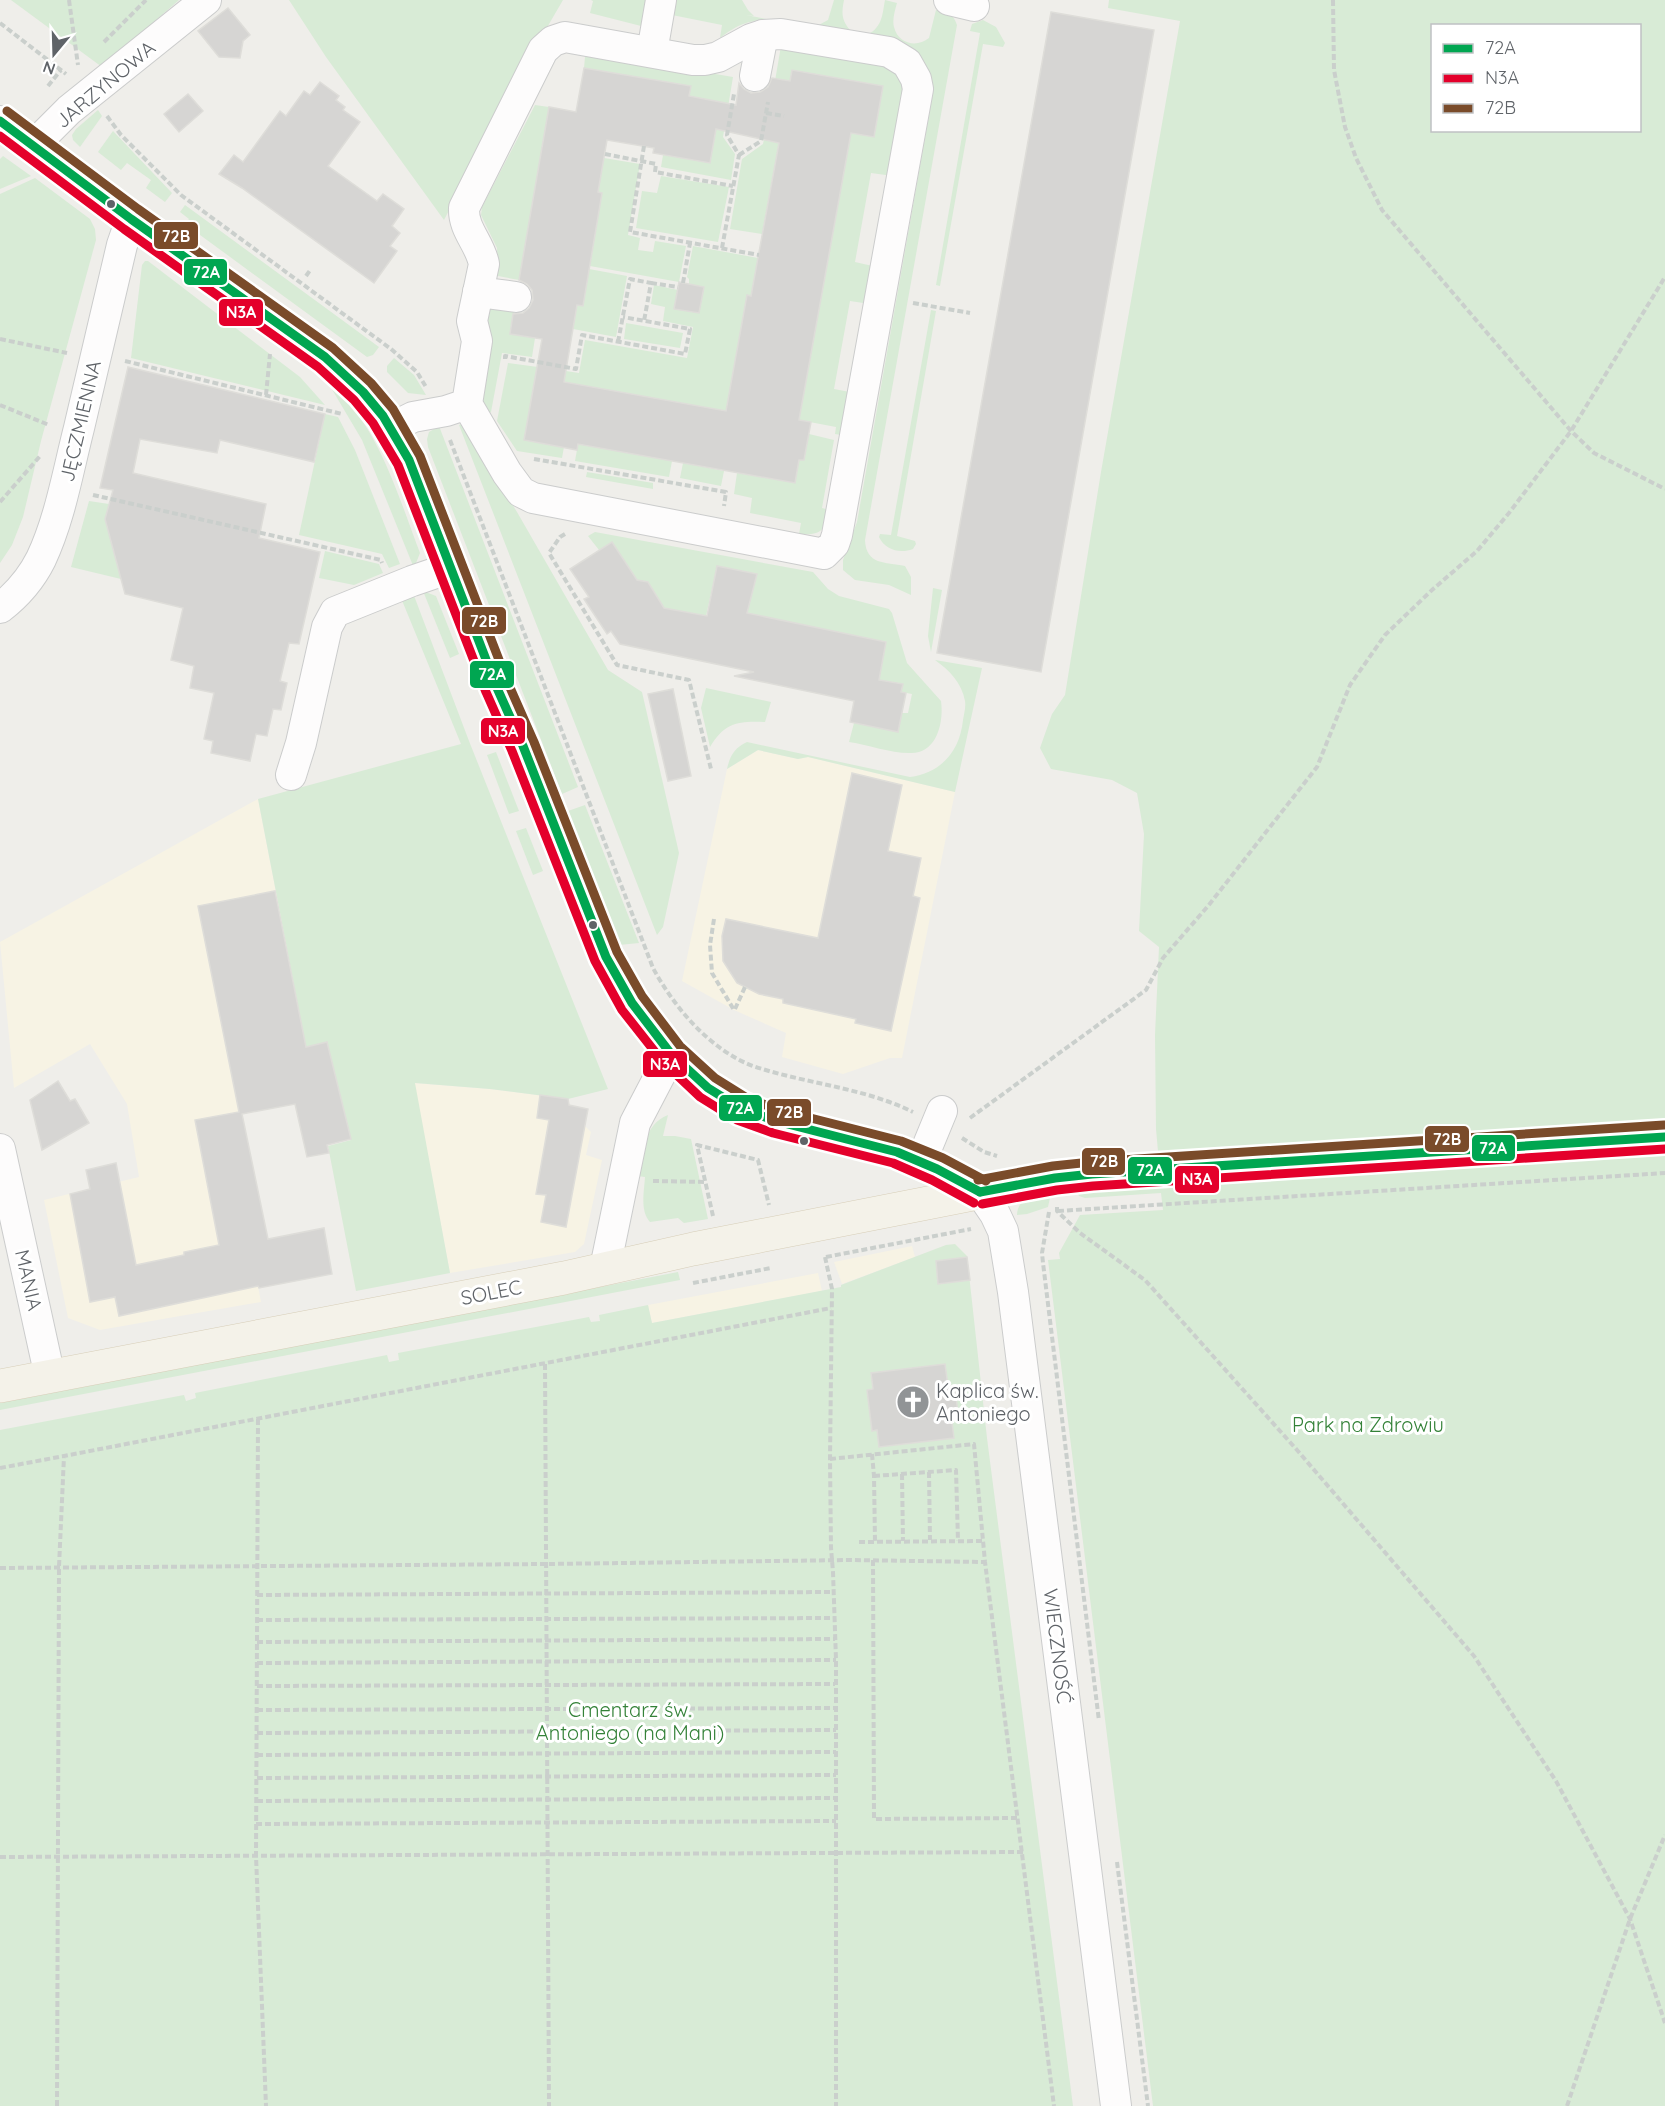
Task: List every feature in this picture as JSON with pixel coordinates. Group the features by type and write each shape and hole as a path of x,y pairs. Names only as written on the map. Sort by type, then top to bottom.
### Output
{"main road":[{"name":"SOLEC","path":"0,1386 349,1320 1055,1178 1665,1137"}],"street":[{"name":"JARZYNOWA","path":"33,146 69,110 206,0"},
{"path":"652,52 661,0"},
{"path":"781,34 889,52 907,63 916,79 918,89 837,535 834,544 824,554 547,501 527,495 521,492 507,473 467,404 477,341 472,321 484,264 465,226 464,208 543,50 553,41 565,37 705,60 718,57 751,41 781,34"},
{"path":"751,41 755,76"},
{"path":"0,121 131,219 325,357 353,379 392,428 409,460 606,957 632,1003 671,1054 708,1088 742,1109 776,1121 883,1148 921,1162 980,1192"},
{"name":"JĘCZMIENNA","path":"0,608 26,583 41,559 63,494 122,245 131,219"},
{"path":"478,292 516,297"},
{"path":"392,428 413,417 446,411 467,404"},
{"path":"291,775 330,618 335,612 450,568"},
{"path":"605,1268 634,1123 671,1054"},
{"path":"921,1162 943,1122"},
{"name":"MANIA","path":"0,1149 50,1377"},
{"name":"WIECZNOŚĆ","path":"980,1192 1001,1224 1007,1251 1116,2106"}],"path":[{"path":"69,0 78,69 86,61"},
{"path":"100,46 146,0"},
{"path":"1333,0 1334,70 1345,127 1356,158 1382,210 1571,431 1594,453 1665,489"},
{"path":"0,24 50,62 89,96 121,135 174,189 410,365 422,378 654,968 670,997 696,1028 733,1056 753,1065 879,1097 943,1122 984,1152 992,1156 1000,1156"},
{"path":"722,248 739,155 727,135 737,75 751,41"},
{"path":"766,113 784,116"},
{"path":"644,146 630,232 759,255"},
{"path":"605,154 656,164 655,172 734,186"},
{"path":"683,283 690,243"},
{"path":"306,276 311,269"},
{"path":"943,1122 1146,990 1163,958 1208,906 1317,767 1350,685 1385,634 1477,551 1509,513 1571,431 1665,277"},
{"path":"618,342 630,279 678,287"},
{"path":"644,321 651,283"},
{"path":"913,303 970,313"},
{"path":"503,366 505,356 576,369 582,335 685,354 690,329 623,317"},
{"path":"0,339 72,354 118,360 342,414"},
{"path":"266,395 272,344"},
{"path":"0,405 54,426"},
{"path":"0,502 42,453"},
{"path":"526,458 726,492 720,534"},
{"path":"87,494 381,560 392,589"},
{"path":"574,530 560,537 549,553 617,664 689,680 711,770"},
{"path":"714,919 710,945 712,973 734,1010 745,987"},
{"path":"714,1222 697,1145 758,1160 770,1211"},
{"path":"1042,1214 1058,1211 1665,1173"},
{"path":"652,1181 706,1182"},
{"path":"1058,1211 1080,1233 1145,1280 1298,1450 1474,1656 1556,1781 1630,1919 1665,2023"},
{"path":"1049,1212 1042,1263 1100,1727"},
{"path":"813,1260 976,1228"},
{"path":"825,1257 832,1289 830,1459 836,1660 836,2106"},
{"path":"684,1285 778,1266"},
{"path":"0,1468 831,1308"},
{"path":"544,1364 549,2106"},
{"path":"258,1419 256,1856 266,2106"},
{"path":"830,1459 974,1444 985,1562 1054,2106"},
{"path":"872,1454 875,1541"},
{"path":"57,2106 60,1567 64,1456"},
{"path":"874,1476 956,1470 958,1541"},
{"path":"929,1472 930,1540"},
{"path":"902,1474 903,1541"},
{"path":"859,1542 983,1541"},
{"path":"0,1568 832,1560 985,1562"},
{"path":"873,1560 874,1819 1018,1818"},
{"path":"257,1595 834,1592"},
{"path":"257,1620 835,1618"},
{"path":"257,1642 835,1639"},
{"path":"257,1663 836,1660"},
{"path":"257,1686 835,1684"},
{"path":"257,1710 835,1708"},
{"path":"257,1733 836,1730"},
{"path":"256,1755 836,1752"},
{"path":"257,1778 836,1775"},
{"path":"256,1801 836,1798"},
{"path":"256,1824 836,1821"},
{"path":"1567,2106 1630,1919 1665,1835"},
{"path":"0,1857 1023,1852"},
{"path":"1116,1853 1148,2106"}],"shaded area":[{"path":"758,750 798,759 808,757 955,792 902,1058 890,1058 843,1074 782,1057 786,1033 734,1010 682,981 727,769"},
{"path":"258,799 306,1047 319,1099 226,1117 261,1302 100,1330 68,1318 44,1200 139,1177 127,1104 90,1044 14,1088 0,942"},
{"path":"414,1083 490,1089 568,1099 569,1105 588,1109 585,1126 591,1132 586,1155 602,1160 584,1244 575,1252 450,1273"},
{"path":"912,1246 915,1257 842,1284 834,1262"},
{"path":"818,1273 822,1291 652,1323 648,1305"}],"green space":[{"path":"11,0 179,0 102,67"},
{"path":"289,0 563,0 517,79 444,220 326,57"},
{"path":"591,0 649,0 645,27 590,13 593,1"},
{"path":"674,0 742,0 754,16 746,15 766,19 742,25 720,38 722,25 672,15"},
{"path":"834,0 844,0 843,18 853,33 815,27 828,20"},
{"path":"885,0 897,3 894,27 899,37 908,43 919,43 929,38 936,10 949,14 957,25 865,540 866,548 873,558 884,563 905,566 911,577 911,595 889,585 855,580 843,570 843,560 857,522 933,93 931,80 865,36 878,26"},
{"name":"Park na Zdrowiu","path":"1109,0 1665,0 1665,2106 1153,2106 1048,1260 1060,1259 1059,1253 1080,1215 1163,1210 1161,1193 1085,1198 1079,1196 1077,1192 1161,1185 1156,1129 1155,1035 1159,947 1139,931 1144,834 1137,793 1112,780 1051,769 1040,748 1052,714 1065,695 1101,472 1180,21 1108,8"},
{"path":"983,20 996,27 1005,43 1003,47 983,44 940,286 936,285 980,33 970,31 972,24"},
{"path":"781,46 887,65 906,81 893,176 871,173 855,262 877,267 870,304 850,301 834,389 855,393 847,436 835,434 836,427 799,420 851,133 874,137 883,87 792,70 785,107 771,104"},
{"path":"591,53 733,77 723,137 735,154 731,180 661,167 663,155 710,163 716,131 709,130 713,101 689,96 691,86 584,68 585,57"},
{"path":"535,105 549,107 519,280 498,276 497,248 481,215 482,207"},
{"path":"98,110 102,116 80,147 73,140 72,135"},
{"path":"768,118 783,120 762,234 730,229 742,159 763,144"},
{"path":"113,131 172,193 165,202 146,188 151,180 127,163 121,170 98,152"},
{"path":"3,156 31,176 0,189 0,159"},
{"path":"604,158 640,164 628,235 640,238 638,250 653,252 655,241 686,246 679,282 590,266 602,193 598,192"},
{"path":"661,176 729,187 718,242 636,228 642,191 657,193"},
{"path":"35,178 90,219 95,229 96,240 41,441 23,517 12,545 0,563 0,194"},
{"path":"185,205 379,347 373,355 367,357 185,224 189,219 180,212"},
{"path":"693,246 758,258 751,296 747,296 726,411 551,380 553,369 579,373 585,340 687,358 693,327 663,321 665,307 651,304 654,285 678,290 699,313 704,287 689,284 687,277"},
{"path":"145,261 300,377 325,405 131,358 142,265"},
{"path":"589,269 627,276 616,337 573,329 577,305 583,306"},
{"path":"515,307 510,333 535,338 532,357 502,353 491,412 486,415 477,379 489,308"},
{"path":"931,310 936,311 897,536 915,541 916,544 913,549 898,551 889,548 879,537 880,534 891,535"},
{"path":"626,323 683,333 680,348 624,339"},
{"path":"394,358 414,375 426,395 408,393 387,372 387,366"},
{"path":"508,363 538,367 564,447 562,458 517,451 497,421"},
{"path":"330,386 347,401 361,419 385,463 420,553 414,568 362,440"},
{"path":"325,414 338,417 355,450 400,564 389,568 382,554 299,535"},
{"path":"463,424 517,512 608,670 642,692 679,853 663,927 657,935 459,425"},
{"path":"439,426 578,787 562,794 428,447 429,432"},
{"path":"809,434 834,440 822,508 834,511 828,522 818,532 799,534 801,523 750,513 752,498 734,494 737,473 795,483 799,460 804,460"},
{"path":"578,444 672,461 669,477 575,461"},
{"path":"683,463 724,471 721,486 680,478"},
{"path":"587,472 653,483 653,489 586,477"},
{"path":"89,501 109,504 105,519 121,579 71,567"},
{"path":"595,532 813,572 828,589 839,596 889,609 907,663 941,701 940,727 937,736 926,749 909,753 849,742 854,723 898,731 902,713 908,713 912,694 901,692 903,684 879,680 886,642 747,613 755,574 717,566 706,616 664,608 648,583 637,580 612,542 599,550 588,536"},
{"path":"325,551 379,564 383,573 354,585 319,578"},
{"path":"933,588 942,590 931,652 928,636"},
{"path":"423,591 436,596 459,654 450,658"},
{"path":"413,593 469,741 608,1089 568,1099 490,1089 415,1083 450,1273 356,1291 328,1146 351,1140 328,1046 306,1047 258,799 461,744 401,598"},
{"path":"935,660 982,668 955,792 808,757 798,759 758,750 727,769 733,753 747,742 910,777 931,771 947,758 958,741 965,706 958,683"},
{"path":"706,688 771,702 765,722 733,725 721,732 710,747 701,708"},
{"path":"496,752 519,811 509,814 487,755"},
{"path":"585,805 639,943 619,945 568,811"},
{"path":"526,828 543,871 533,875 516,831"},
{"path":"668,1115 663,1136 691,1139 708,1219 684,1223 678,1218 650,1222 647,1218 643,1201 645,1177 637,1176 649,1133 653,1126"},
{"path":"1051,1193 1048,1207 1017,1215 1024,1200"},
{"name":"Cmentarz św. Antoniego (na Mani)","path":"955,1244 967,1256 987,1438 1073,2106 0,2106 0,1430 184,1395 186,1401 196,1398 195,1393 387,1355 389,1362 399,1360 398,1353 589,1317 591,1322 600,1321 599,1315 648,1305 652,1323 841,1287 841,1285 946,1245"},
{"path":"678,1272 680,1280 0,1410 0,1403"}],"building":[{"path":"228,8 250,35 243,41 240,58 219,57 198,31"},
{"path":"1051,12 1154,30 1041,672 937,653"},
{"path":"584,68 691,86 689,96 736,105 739,83 751,93 760,92 768,87 772,78 790,81 792,70 883,86 874,137 851,133 799,420 811,422 804,460 799,460 795,483 578,444 577,450 524,440 542,339 510,334 513,314 523,313 533,300 532,290 519,280 549,107 576,112","holes":["716,129 779,143 751,296 747,295 726,411 564,382 577,305 583,306 602,193 598,192 607,140 654,148 653,153 710,163"]},
{"path":"320,82 339,96 336,100 345,107 343,110 360,122 328,166 377,201 383,194 404,209 392,226 400,233 390,246 397,251 374,283 219,174 234,155 243,162 280,111 286,116 304,91 310,95"},
{"path":"188,94 203,111 179,132 164,114"},
{"path":"679,282 704,287 699,313 674,309"},
{"path":"128,367 325,414 314,462 220,440 217,453 140,439 133,473 266,504 259,538 320,552 299,644 289,643 280,681 287,683 281,710 273,709 267,736 256,734 250,761 211,753 213,741 204,739 214,693 190,688 194,666 171,660 183,608 125,594 105,519 113,490 100,488"},
{"path":"612,542 637,580 648,582 664,608 707,616 717,566 757,574 747,613 886,642 879,680 903,684 901,692 906,693 898,732 850,722 854,701 734,676 754,672 620,644 611,631 607,634 584,599 589,597 570,569"},
{"path":"673,689 691,776 668,781 648,694"},
{"path":"852,773 902,785 888,851 921,858 913,896 920,898 891,1031 855,1023 856,1019 783,1003 783,999 759,994 737,983 723,961 722,936 726,919 818,938"},
{"path":"275,891 306,1047 327,1042 351,1139 327,1145 329,1153 307,1157 295,1104 242,1114 268,1239 324,1228 332,1274 259,1288 258,1286 119,1316 115,1297 90,1302 70,1194 90,1189 86,1170 116,1163 136,1265 219,1245 195,1120 239,1112 198,906"},
{"path":"58,1081 70,1101 75,1099 89,1123 42,1150 30,1100"},
{"path":"540,1095 568,1099 569,1105 588,1109 566,1227 541,1222 546,1195 536,1194 549,1120 537,1118"},
{"path":"967,1257 970,1280 938,1284 936,1261"},
{"name":"Kaplica św. Antoniego","path":"945,1364 948,1386 955,1386 958,1415 951,1415 954,1438 879,1447 877,1430 872,1431 867,1390 873,1389 871,1373"}],"transit line":[{"name":"72B","path":"7,111 138,209 333,348 371,383 393,409 420,456 508,683 534,742 617,952 642,996 680,1046 715,1078 747,1098 779,1110 901,1141 943,1158 986,1181"},
{"name":"72A","path":"0,121 131,219 325,357 363,392 383,416 409,460 497,688 523,746 606,957 632,1003 671,1054 708,1088 742,1109 776,1121 897,1152 937,1169 980,1192"},
{"name":"N3A","path":"0,136 124,229 318,367 354,400 373,423 398,465 486,692 512,751 595,961 622,1010 663,1062 700,1097 737,1120 773,1133 893,1163 932,1180 974,1203"},
{"name":"72B","path":"978,1180 1053,1166 1091,1162 1664,1125"},
{"name":"72A","path":"980,1192 1055,1178 1092,1174 1665,1137"},
{"name":"N3A","path":"982,1204 1057,1190 1093,1186 1665,1149"}],"place":[{"name":"Kaplica św. Antoniego","path":"913,1402"}]}
